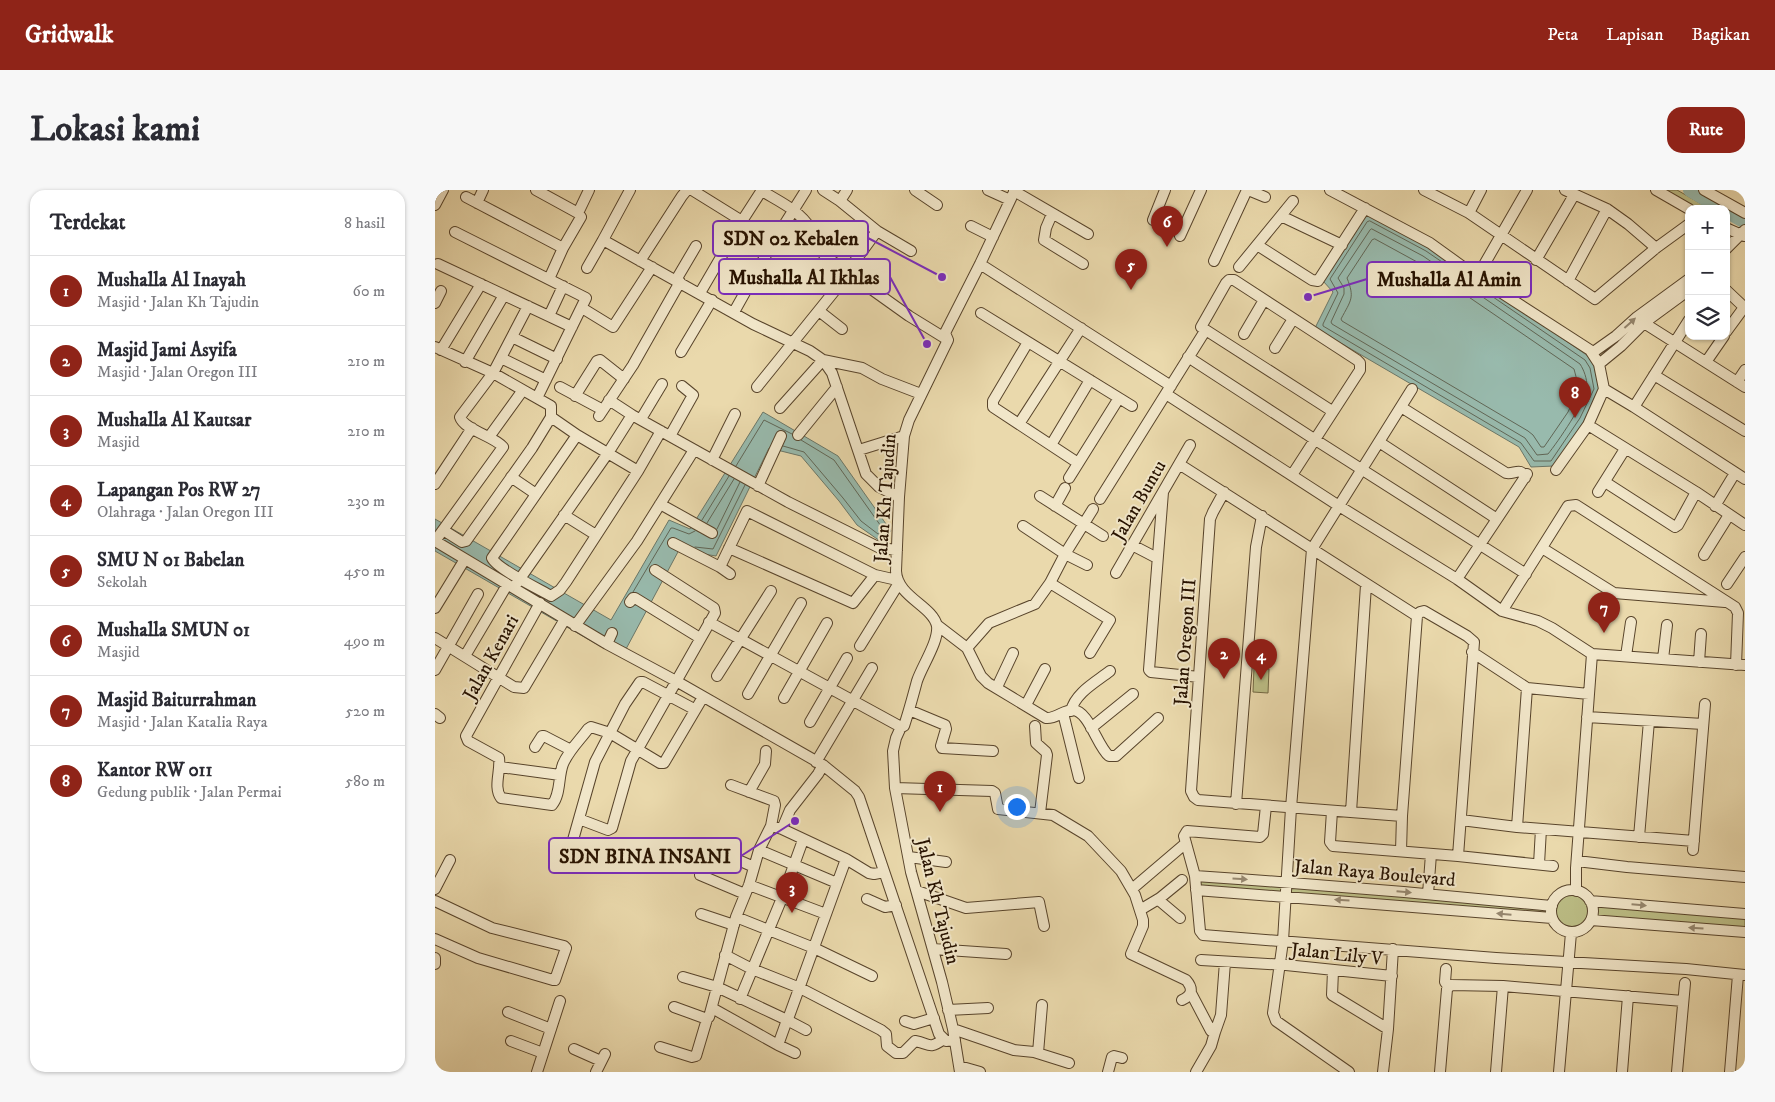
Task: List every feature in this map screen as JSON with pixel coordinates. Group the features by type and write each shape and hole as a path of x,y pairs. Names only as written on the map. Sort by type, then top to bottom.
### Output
{"street":[{"path":"435,205 443,190"},
{"path":"477,203 483,190"},
{"path":"535,190 578,213 581,217 563,248 549,279"},
{"path":"578,213 589,190"},
{"path":"587,268 630,190"},
{"path":"640,261 687,190"},
{"path":"692,190 742,221"},
{"path":"700,293 762,190 801,216 811,230 821,252 909,316 948,340"},
{"path":"734,312 806,190"},
{"path":"823,190 840,201 877,231 911,251"},
{"path":"840,201 847,190"},
{"path":"915,190 937,205"},
{"path":"988,190 1013,194 1088,234"},
{"path":"1153,220 1165,190"},
{"path":"1181,236 1201,190"},
{"path":"1214,261 1248,190 1265,197"},
{"path":"1330,190 1431,244 1477,277 1591,352 1599,364 1604,389 1588,425 1556,470"},
{"path":"1424,190 1469,213 1596,299 1656,248 1685,227"},
{"path":"1469,213 1481,190"},
{"path":"1477,277 1527,190"},
{"path":"1565,190 1607,209 1656,248"},
{"path":"1657,190 1685,207"},
{"path":"1703,190 1745,213"},
{"name":"Jalan Kh Tajudin","path":"960,1069 953,1029 917,891 895,788 893,751 896,738 901,727 904,726 918,679 937,632 937,625 934,619 903,590 898,581 899,497 903,436 921,394 948,340 945,333 1013,194"},
{"path":"1536,260 1575,195"},
{"path":"466,197 563,248"},
{"path":"1239,267 1293,201"},
{"path":"1257,245 1315,282 1318,281 1365,208"},
{"path":"1568,281 1607,209"},
{"path":"1052,214 1045,231 1044,240 1083,264"},
{"path":"1281,216 1342,245"},
{"path":"971,226 993,237"},
{"path":"1730,229 1744,234"},
{"path":"757,387 819,311 877,231"},
{"path":"455,232 586,298 537,398"},
{"path":"1730,246 1744,234"},
{"path":"1730,253 1744,234"},
{"path":"603,240 753,324 794,343 823,360 862,368 882,379 921,394"},
{"path":"560,387 601,413 655,328 696,246"},
{"path":"439,264 572,327"},
{"path":"980,264 1081,328 1292,475 1457,579 1502,611 1545,625 1592,654 1741,665 1738,611 1735,608 1575,505 1568,506 1502,611"},
{"path":"582,308 613,327 652,267"},
{"path":"1292,475 1360,370 1360,363 1293,318 1233,280 1229,280 1201,325 1205,331 1332,412"},
{"path":"1591,352 1616,336 1637,317 1685,282"},
{"path":"438,537 462,542 466,541 551,417 552,407 537,398 493,373 437,350 481,284"},
{"path":"549,316 563,286"},
{"path":"435,303 441,291"},
{"path":"1599,364 1621,346 1644,323 1685,293"},
{"path":"1730,294 1745,307 1730,327"},
{"path":"465,362 504,295"},
{"path":"681,352 712,300"},
{"path":"1244,334 1264,300"},
{"path":"438,537 503,447 463,423 461,417 493,373 528,306"},
{"path":"819,311 842,328"},
{"path":"981,313 1132,406"},
{"path":"1275,348 1293,318"},
{"path":"1644,323 1741,385 1745,370"},
{"path":"1634,406 1685,326"},
{"path":"1019,424 1081,328"},
{"path":"1100,499 1205,331"},
{"path":"512,337 557,359"},
{"path":"1706,362 1721,340"},
{"path":"1028,342 992,404 993,407 1078,463"},
{"path":"1188,357 1314,440 1526,574"},
{"path":"501,358 546,380"},
{"path":"575,396 597,361 601,360 624,378"},
{"path":"823,360 832,374 837,387 866,474 872,482 899,497"},
{"path":"780,408 823,360"},
{"path":"1654,375 1745,431"},
{"path":"1051,445 1090,380"},
{"path":"465,656 607,453 662,384"},
{"path":"438,537 465,559 515,584 551,596 556,594 566,582 638,471 693,395 683,386"},
{"path":"798,434 837,387"},
{"path":"1349,1072 1276,1021 1273,1013 1283,941 1291,808 1312,549 1412,389"},
{"path":"1604,389 1742,474 1715,506"},
{"path":"489,437 523,390"},
{"path":"1055,506 1078,463 1119,398"},
{"path":"609,400 758,486 880,548 897,550"},
{"path":"1401,407 1506,473 1520,471 1527,475 1457,579"},
{"path":"712,460 735,414"},
{"path":"551,417 638,471"},
{"path":"1588,425 1745,524"},
{"path":"435,484 473,428"},
{"path":"577,434 492,558 495,563 515,584 565,619 578,622 609,638 855,790 880,873 939,1034 946,1041 955,1040"},
{"path":"758,486 781,436"},
{"path":"859,450 903,436"},
{"path":"1379,442 1497,519"},
{"name":"Jalan Buntu","path":"1116,573 1190,445"},
{"path":"1598,492 1625,449"},
{"path":"578,622 637,541 694,450"},
{"path":"1179,464 1417,616"},
{"path":"511,477 536,494"},
{"path":"1605,482 1675,527 1678,525 1696,492"},
{"path":"1163,492 1149,670 1151,672 1199,677"},
{"name":"Jalan Oregon III","path":"1224,492 1210,519 1191,791 1193,797 1198,800 1236,804"},
{"path":"1040,496 1103,536"},
{"path":"660,504 712,533"},
{"path":"967,648 989,623 1035,604 1093,510"},
{"path":"719,567 747,511 875,574 898,581 861,646"},
{"path":"564,515 596,535"},
{"path":"1704,555 1729,515"},
{"path":"1262,516 1257,533 1236,804 1402,816"},
{"path":"1023,526 1065,554 1087,565"},
{"path":"673,542 730,574"},
{"path":"1132,545 1157,558"},
{"path":"729,548 853,604 875,574"},
{"path":"1543,548 1613,593 1726,602"},
{"path":"1727,584 1745,557"},
{"path":"435,608 465,559"},
{"path":"579,820 608,830 611,829 626,773 637,749 715,613 714,608 655,570"},
{"path":"1049,583 1110,620 1090,653"},
{"path":"1351,812 1366,585"},
{"path":"717,676 771,591"},
{"path":"435,670 478,594"},
{"path":"635,600 700,638"},
{"name":"Jalan Kenari","path":"500,767 499,758 468,741 466,736 540,603"},
{"path":"748,694 801,603"},
{"path":"1401,851 1417,616 1420,612 1425,611 1467,636 1473,642 1458,856"},
{"path":"435,638 515,687 524,688 565,619"},
{"path":"709,622 901,727"},
{"path":"784,698 827,622"},
{"path":"1626,656 1631,622"},
{"path":"937,625 967,648 981,676 988,683 1046,718 1051,719 1075,710 1083,714 1106,754 1116,756 1158,718"},
{"path":"1663,659 1667,625"},
{"path":"1699,662 1701,634"},
{"path":"1472,652 1527,688 1589,694"},
{"path":"997,687 1013,653"},
{"path":"1576,891 1592,654"},
{"path":"810,722 847,658"},
{"path":"781,829 791,810 820,767 853,700 872,668"},
{"path":"1027,705 1045,668"},
{"path":"1079,778 1067,712 1077,697 1110,671"},
{"path":"608,866 571,849 595,762 625,704 640,682 646,683 695,710"},
{"path":"1517,828 1527,688"},
{"path":"1091,728 1133,694"},
{"path":"560,775 500,767 497,787 499,796 501,798 552,805 555,800 563,764 571,750 591,726 610,733 660,763 664,763 703,697"},
{"path":"1461,820 1517,828 1639,837 1694,845 1705,704"},
{"path":"909,710 945,725 946,730 942,748 993,751"},
{"path":"1587,717 1703,724"},
{"path":"1639,837 1649,721"},
{"path":"1035,726 1036,743 1047,755 1040,813"},
{"path":"535,747 542,736 544,736 571,750"},
{"path":"749,792 765,764 766,751"},
{"path":"660,1047 692,1057 696,1056 712,1008 735,921 759,850 771,826 774,801 731,785"},
{"path":"895,788 992,791 995,793 999,809 1053,815 1088,836 1121,871 1132,889 1140,910 1143,926 1131,954 1186,980 1191,985 1191,993 1211,1031 1215,1032"},
{"path":"1266,806 1263,834 1260,837 1187,831 1184,836 1195,876 1200,931 1203,935 1686,969 1742,975 1730,1072"},
{"path":"1332,811 1331,845 1553,866"},
{"path":"771,826 846,859 869,873 880,873"},
{"path":"1539,864 1541,829"},
{"path":"740,999 782,898 803,840"},
{"path":"1132,889 1186,843"},
{"path":"711,848 754,867"},
{"path":"759,850 837,883"},
{"path":"1429,894 1431,854"},
{"path":"909,857 946,862"},
{"path":"778,1045 846,859"},
{"path":"435,889 450,860"},
{"path":"1577,861 1725,880 1745,875"},
{"path":"699,875 782,898 826,914"},
{"name":"Jalan Raya Boulevard","path":"1195,876 1429,894 1552,906"},
{"path":"1140,910 1160,898 1182,880"},
{"name":"Jalan Raya Boulevard","path":"1196,890 1552,918"},
{"path":"917,891 966,908 1041,903 1044,926"},
{"path":"1566,891 1576,891 1584,894 1590,901 1593,910 1591,920 1586,927 1579,931 1571,932 1559,928 1552,918 1552,906 1557,897 1566,891"},
{"path":"1160,898 1161,902 1180,918"},
{"path":"867,900 883,906 892,905"},
{"path":"435,901 492,928 566,948 555,980 553,980 478,958 435,939"},
{"path":"1590,901 1745,914"},
{"path":"701,914 768,930 814,948 872,976"},
{"path":"1591,920 1745,932"},
{"path":"1559,1072 1571,932"},
{"path":"933,949 1006,954"},
{"path":"1383,1072 1393,949"},
{"path":"725,955 752,969 800,988 881,1030 886,1034 886,1044 889,1049 898,1054 903,1053 915,1041 931,1046 944,1039"},
{"path":"435,958 435,964"},
{"name":"Jalan Lily V","path":"1201,960 1280,965 1391,976"},
{"path":"1196,1072 1211,1046 1221,1016 1225,962"},
{"path":"1440,1072 1449,986 1445,982 1446,969"},
{"path":"1333,971 1332,995 1388,1029"},
{"path":"683,977 717,987 806,1030"},
{"path":"1677,1072 1685,983"},
{"path":"1449,986 1454,984 1503,986 1683,1001"},
{"path":"1496,1072 1503,986"},
{"path":"1182,1000 1191,993"},
{"path":"1622,1072 1628,996"},
{"path":"537,1072 560,1001"},
{"path":"1038,1053 1042,1005"},
{"path":"674,1007 707,1019"},
{"path":"712,1008 795,1053"},
{"path":"948,1010 988,1008"},
{"path":"509,1012 551,1029"},
{"path":"905,1021 914,1024 934,1018"},
{"path":"953,1029 1014,1050 1038,1053 1069,1062"},
{"path":"511,1041 543,1053"},
{"path":"574,1049 599,1066"},
{"path":"1108,1072 1112,1057 1123,1058"},
{"path":"960,1069 979,1072"}],"green space":[{"path":"1656,190 1677,190 1703,205 1685,205 1685,207"},
{"path":"1254,668 1269,669 1268,693 1253,692"},
{"path":"1195,876 1552,906 1560,896 1569,891 1574,891 1585,896 1590,901 1745,914 1745,932 1591,920 1585,927 1569,932 1559,928 1552,918 1196,890"}],"water":[{"path":"1367,213 1429,247 1588,356 1594,366 1599,389 1584,421 1554,466 1531,467 1519,447 1315,328 1333,292 1323,281"},
{"path":"763,412 838,456 891,531 880,541 857,525 801,456 769,448 716,556 679,550 626,649 600,646 435,551 435,519 611,620 669,520 690,529"}],"waterway":[{"path":"1690,190 1715,205"},
{"path":"1730,213 1745,222"}],"place":[{"name":"Mushalla SMUN 01","path":"1167,247"},
{"name":"SDN 02 Kebalen","path":"942,277"},
{"name":"SMU N 01 Babelan","path":"1131,290"},
{"name":"Mushalla Al Amin","path":"1308,297"},
{"name":"Mushalla Al Ikhlas","path":"927,344"},
{"name":"Kantor RW 011","path":"1575,418"},
{"name":"Masjid Baiturrahman","path":"1604,633"},
{"name":"Masjid Jami Asyifa","path":"1224,679"},
{"name":"Lapangan Pos RW 27","path":"1261,680"},
{"name":"Mushalla Al Inayah","path":"940,812"},
{"name":"SDN BINA INSANI","path":"795,821"},
{"name":"Mushalla Al Kautsar","path":"792,913"}]}
